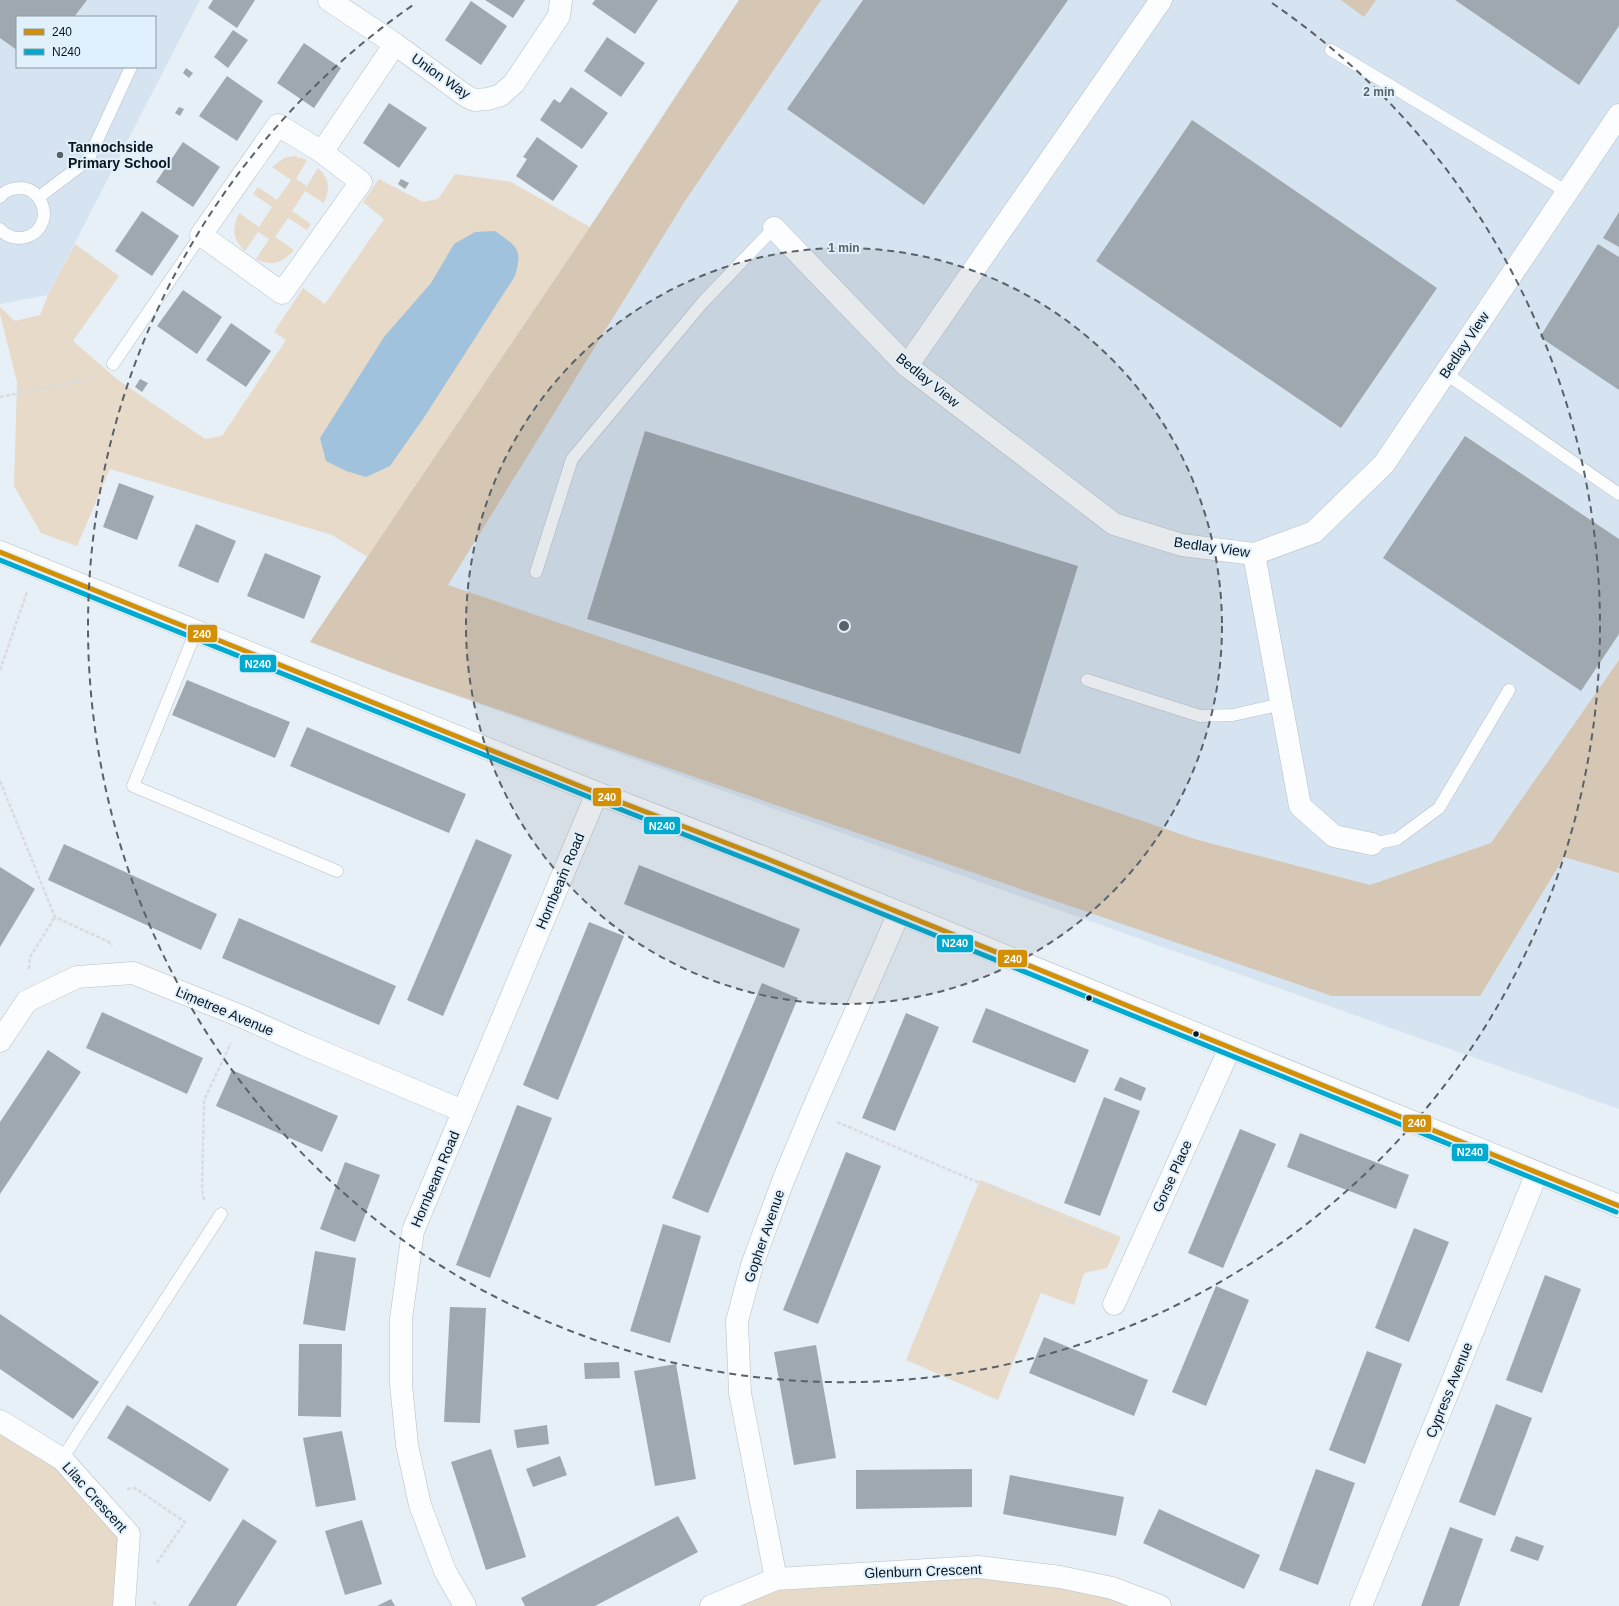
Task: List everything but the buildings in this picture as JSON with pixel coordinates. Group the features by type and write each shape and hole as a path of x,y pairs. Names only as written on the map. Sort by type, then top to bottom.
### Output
{"street":[{"name":"Union Way","path":"329,0 395,44 466,96 474,100 488,100 501,95 514,83 559,16 561,0"},
{"path":"907,366 1161,0"},
{"path":"322,152 395,44"},
{"name":"Bedlay View","path":"774,228 907,366 1114,524 1182,545 1254,554 1314,532 1384,464 1619,115"},
{"path":"278,125 322,152 361,182 282,293 201,235 278,125"},
{"path":"0,552 597,793 770,860 1619,1206"},
{"path":"1254,554 1300,806 1334,836 1372,844"},
{"name":"Hornbeam Road","path":"465,1606 445,1571 420,1505 407,1445 401,1384 401,1319 412,1231 597,793"},
{"name":"Gopher Avenue","path":"776,1579 740,1393 737,1321 752,1265 783,1181 898,913"},
{"name":"Limetree Avenue","path":"27,1001 77,977 133,973 243,1016 303,1044 463,1111"},
{"path":"0,1041 27,1001"},
{"name":"Gorse Place","path":"1114,1304 1230,1048"},
{"name":"Cypress Avenue","path":"1361,1606 1537,1173"},
{"name":"Lilac Crescent","path":"0,1421 62,1458 129,1534 124,1606"},
{"name":"Glenburn Crescent","path":"711,1606 776,1579 978,1567 1060,1577 1112,1588 1160,1606"}],"lane":[{"path":"1330,50 1566,192"},
{"path":"39,197 88,160 131,68"},
{"path":"0,195 14,188 28,189 39,197 45,211 41,225 32,236 17,239 4,234 0,229"},
{"path":"536,572 572,460 703,302 774,228"},
{"path":"113,364 201,235"},
{"path":"1445,373 1619,494"},
{"path":"196,632 133,786 337,871"},
{"path":"1087,680 1200,716 1233,716 1282,704"},
{"path":"1372,844 1398,839 1439,808 1509,690"},
{"path":"62,1458 221,1214"}],"path":[{"path":"0,397 106,375 113,364"},
{"path":"0,670 36,567"},
{"path":"0,781 55,917 109,942 133,973"},
{"path":"27,1001 30,957 55,917"},
{"path":"210,1232 202,1189 204,1100 243,1016"},
{"path":"812,1111 1138,1251"},
{"path":"95,1496 135,1488 185,1522"}],"shaded area":[{"name":"Tannochside Primary School","path":"0,0 200,0 48,295 0,304"},
{"path":"739,0 1619,0 1619,1109 392,673 310,642 590,227"},
{"path":"739,0 821,0 685,201 448,585 1198,840 1370,885 1491,843 1619,660 1619,873 1564,857 1480,996 1332,996 392,673 310,642 590,227"},
{"path":"1341,0 1376,0 1364,17"},
{"path":"294,156 307,160 296,179 307,186 318,168 322,172 328,184 326,198 324,203 305,191 292,211 311,224 307,230 288,218 275,237 294,250 281,261 267,263 256,259 269,239 258,232 245,251 234,234 235,224 239,213 259,227 272,207 253,194 258,187 277,200 291,180 272,167 284,158"},
{"path":"455,174 511,182 590,227 368,557 332,535 110,469 77,546 41,533 14,486 17,382 0,314 0,307 15,321 40,315 48,295 75,244 119,276 73,341 118,380 205,439 222,436 286,340 274,332 303,288 325,304 384,219 363,202 379,179 423,202 438,199"},
{"path":"980,1180 1121,1237 1107,1268 1084,1273 1074,1305 1041,1293 998,1400 906,1360"},
{"path":"0,1421 62,1459 129,1534 124,1606 0,1606"},
{"path":"978,1567 1160,1606 711,1606 776,1579"}],"water":[{"path":"495,231 509,241 516,249 518,259 515,276 423,419 390,466 366,477 346,471 326,461 320,438 384,337 431,283 454,244 475,232"}],"transit line":[{"name":"240","path":"0,552 597,793 770,860 1619,1206"},
{"name":"N240","path":"0,560 767,867 1616,1212"}],"place":[{"name":"Tannochside Primary School","path":"60,155"}]}
